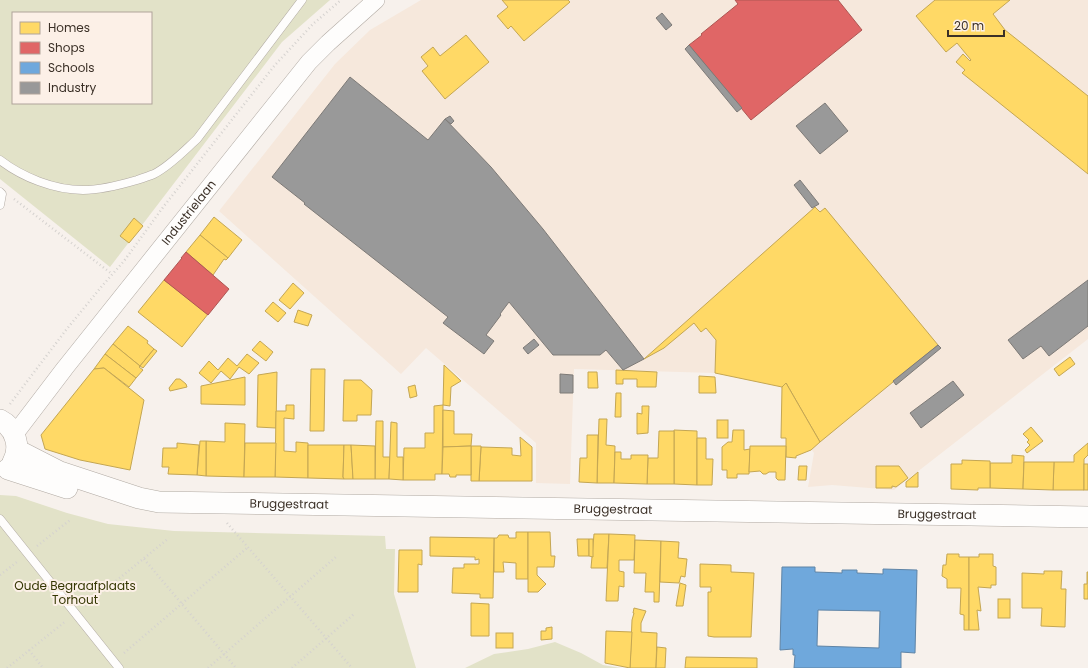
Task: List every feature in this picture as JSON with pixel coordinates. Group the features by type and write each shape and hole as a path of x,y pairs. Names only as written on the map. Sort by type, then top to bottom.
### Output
{"street":[{"name":"Industrielaan","path":"10,435 304,68 328,43 376,0"},
{"path":"4,472 14,460 10,435"},
{"name":"Bruggestraat","path":"10,435 60,472 139,498"},
{"name":"Bruggestraat","path":"4,472 101,495 139,498 159,502 1088,516"}],"lane":[{"path":"0,160 35,180 59,187 82,190 108,188 155,173 179,156 197,139 302,0"},
{"path":"0,192 2,194 0,205"},
{"path":"0,520 116,665"}],"path":[{"path":"14,401 66,330 124,261 164,206 275,65 313,24 341,0"},
{"path":"12,198 112,274"},
{"path":"210,503 247,548 352,668"},
{"path":"7,668 169,538"},
{"path":"116,665 181,603 247,548"},
{"path":"208,668 337,556"},
{"path":"144,558 236,668"},
{"path":"292,668 354,614"},
{"path":"29,650 43,668"}],"shaded area":[{"path":"421,0 1088,0 1088,339 894,490 832,485 808,487 814,453 798,431 787,432 781,387 715,373 574,369 570,484 536,483 536,443 426,348 401,374 219,211 335,64 370,30"}],"green space":[{"path":"0,0 330,0 282,42 110,267 0,179"},
{"name":"Oude Begraafplaats Torhout","path":"0,495 16,496 67,513 108,524 174,531 385,536 386,549 395,549 394,594 416,668 0,668"},
{"path":"555,642 581,653 603,665 621,668 465,668 494,654 528,649"}],"building: Homes":[{"path":"502,0 568,0 570,2 524,41 511,26 508,29 497,16 508,7"},
{"path":"935,0 1010,0 993,14 1005,30 1088,96 1088,174 962,73 965,70 956,62 963,54 970,61 971,60 957,43 946,52 916,16"},
{"path":"466,35 489,62 445,99 422,71 428,66 421,57 433,47 440,56"},
{"path":"815,207 820,212 825,208 938,345 820,442 786,383 782,387 715,373 716,340 706,328 701,332 694,323 664,348 644,359"},
{"path":"214,217 242,240 228,258 200,235"},
{"path":"134,218 143,226 129,243 120,236"},
{"path":"200,235 228,258 226,260 224,259 213,275 186,252"},
{"path":"164,280 208,314 182,347 138,312"},
{"path":"293,283 304,293 290,309 279,300"},
{"path":"273,302 286,313 278,322 265,311"},
{"path":"298,310 312,315 308,326 294,322"},
{"path":"128,326 148,341 147,343 154,349 140,366 113,344"},
{"path":"260,341 273,352 266,361 252,350"},
{"path":"113,344 143,370 136,378 105,354"},
{"path":"154,349 157,351 143,368 140,366"},
{"path":"105,354 136,378 129,387 104,368 94,369"},
{"path":"247,354 259,363 249,374 239,367 230,379 221,371 211,383 199,373 209,361 218,370 228,358 237,366"},
{"path":"1070,357 1075,364 1059,376 1054,369"},
{"path":"444,365 461,381 451,387 450,406 443,405"},
{"path":"104,368 144,400 130,470 80,460 45,449 41,435 94,369"},
{"path":"311,369 325,369 324,431 310,431"},
{"path":"616,370 657,372 656,387 637,387 637,379 623,379 623,384 616,384"},
{"path":"277,372 276,428 257,427 258,375"},
{"path":"588,372 597,372 598,388 588,388"},
{"path":"699,376 715,377 716,393 699,393"},
{"path":"245,377 245,405 201,404 201,386"},
{"path":"176,379 180,379 186,384 187,387 170,391 169,388"},
{"path":"344,380 361,380 372,390 371,415 357,415 357,421 343,421"},
{"path":"786,383 820,442 811,450 796,456 796,458 786,457 786,438 781,438 782,387"},
{"path":"415,385 417,396 410,398 408,387"},
{"path":"616,393 621,393 621,417 615,417"},
{"path":"286,405 294,405 294,419 284,418 284,451 296,452 296,442 308,443 308,478 275,477 276,411 286,411"},
{"path":"443,405 442,474 435,474 435,480 403,480 404,448 425,448 425,433 434,433 434,406"},
{"path":"642,406 649,406 648,433 637,434 637,413 642,414"},
{"path":"443,410 454,411 454,434 472,434 471,446 443,447"},
{"path":"599,419 607,419 606,445 615,446 614,483 597,483"},
{"path":"717,420 728,420 728,438 717,438"},
{"path":"376,421 383,421 383,457 390,457 389,479 375,479"},
{"path":"391,422 397,423 397,457 403,457 403,480 389,479"},
{"path":"225,423 245,424 244,477 206,476 206,441 225,442"},
{"path":"1031,427 1043,441 1027,453 1025,450 1030,445 1027,442 1029,440 1023,434"},
{"path":"674,430 697,431 697,485 674,484"},
{"path":"733,430 744,430 744,450 750,449 749,474 737,474 737,478 727,478 727,470 722,470 722,447 728,442 732,442"},
{"path":"659,431 674,431 674,484 647,484 648,458 658,458"},
{"path":"587,435 598,435 597,483 579,482 580,458 587,458"},
{"path":"520,437 532,447 532,481 479,481 481,447 512,448 512,455 521,456"},
{"path":"697,438 706,438 706,459 713,459 712,485 697,485"},
{"path":"200,441 206,441 206,476 197,475"},
{"path":"177,443 199,445 197,475 168,474 169,467 162,467 163,448 177,448"},
{"path":"245,443 276,443 275,477 244,477"},
{"path":"1088,443 1088,455 1084,459 1084,490 1053,490 1054,462 1074,462 1074,455"},
{"path":"308,445 344,445 344,479 308,478"},
{"path":"344,445 351,445 353,479 344,479 343,477"},
{"path":"351,445 375,446 375,479 353,479"},
{"path":"471,446 481,446 479,481 471,481"},
{"path":"471,446 471,475 456,475 456,477 450,477 449,474 442,474 443,447"},
{"path":"750,446 786,446 785,480 778,480 776,478 776,472 763,474 760,471 749,472"},
{"path":"615,452 621,452 621,459 631,459 631,455 648,455 647,484 614,483"},
{"path":"1012,455 1024,456 1023,489 990,488 990,463 1012,463"},
{"path":"962,460 990,461 990,488 978,488 978,490 951,489 951,464 962,464"},
{"path":"1024,462 1054,462 1053,490 1023,489"},
{"path":"1084,464 1088,464 1088,490 1084,490"},
{"path":"799,466 807,466 806,480 798,480"},
{"path":"876,466 899,466 908,478 896,487 876,488"},
{"path":"918,472 918,487 906,487 906,482"},
{"path":"516,532 528,532 528,579 516,579 516,563 503,562 504,572 494,572 494,538 497,538 499,535 508,535 509,538 516,538"},
{"path":"528,532 550,532 551,556 555,556 554,567 537,567 537,575 546,584 538,592 528,592"},
{"path":"594,534 609,534 607,568 591,568"},
{"path":"609,534 635,535 634,560 619,560 619,571 624,572 624,587 619,586 618,601 606,601"},
{"path":"430,537 494,538 493,598 480,598 480,594 452,593 453,568 464,568 464,564 479,564 479,559 475,560 475,557 430,556"},
{"path":"577,539 589,539 589,556 578,556"},
{"path":"589,539 593,539 593,557 589,556"},
{"path":"635,540 661,541 659,602 654,602 654,592 645,592 646,573 634,573"},
{"path":"661,541 679,542 678,558 687,559 685,577 681,576 679,583 660,582"},
{"path":"399,550 422,550 422,565 418,564 418,592 398,592"},
{"path":"947,554 959,554 959,557 969,557 969,630 964,630 964,615 960,614 961,588 947,588 947,579 942,576 943,565 946,565"},
{"path":"979,554 993,554 993,566 996,567 996,585 991,585 991,588 978,587 981,611 977,610 979,630 969,630 969,557 979,557"},
{"path":"700,564 731,565 731,572 754,573 751,637 708,636 708,592 711,592 711,587 700,587"},
{"path":"1044,571 1062,571 1061,589 1066,589 1065,627 1041,626 1042,608 1022,608 1022,573 1044,574"},
{"path":"1087,572 1088,599 1084,599 1084,584 1087,584"},
{"path":"680,583 686,585 683,606 676,606"},
{"path":"998,599 1010,599 1010,618 998,618"},
{"path":"471,603 489,604 489,636 471,636"},
{"path":"634,608 646,611 641,623 641,632 657,633 656,668 630,668"},
{"path":"552,627 552,639 541,640 541,631 546,631 546,628"},
{"path":"606,631 632,632 630,668 605,663"},
{"path":"496,633 513,633 513,648 496,648"},
{"path":"657,647 666,648 665,668 656,668"},
{"path":"686,657 757,658 757,668 685,668"}],"building: Shops":[{"path":"735,0 838,0 862,30 751,120 689,45 738,4"},
{"path":"186,252 229,289 208,315 164,280"}],"building: Schools":[{"path":"782,567 815,567 815,572 842,573 842,570 857,570 857,573 883,574 883,569 917,570 915,653 901,652 901,668 794,668 795,655 793,655 793,649 780,650","holes":["818,610 880,611 879,648 817,646"]}],"building: Industry":[{"path":"662,13 672,25 666,30 656,18"},
{"path":"689,45 742,108 737,112 685,49"},
{"path":"350,77 428,140 445,119 491,167 543,229 644,359 623,370 606,350 600,355 553,355 509,302 486,335 494,341 484,354 443,323 448,317 304,204 305,203 272,177"},
{"path":"825,103 848,131 820,154 796,126"},
{"path":"450,116 454,121 451,124 445,119"},
{"path":"800,180 819,204 812,208 794,185"},
{"path":"1088,280 1088,326 1049,356 1041,346 1023,359 1008,340"},
{"path":"534,339 539,345 528,354 523,348"},
{"path":"938,345 941,348 896,385 893,381"},
{"path":"560,374 573,375 573,393 560,393"},
{"path":"953,381 964,395 921,428 910,413"}]}
